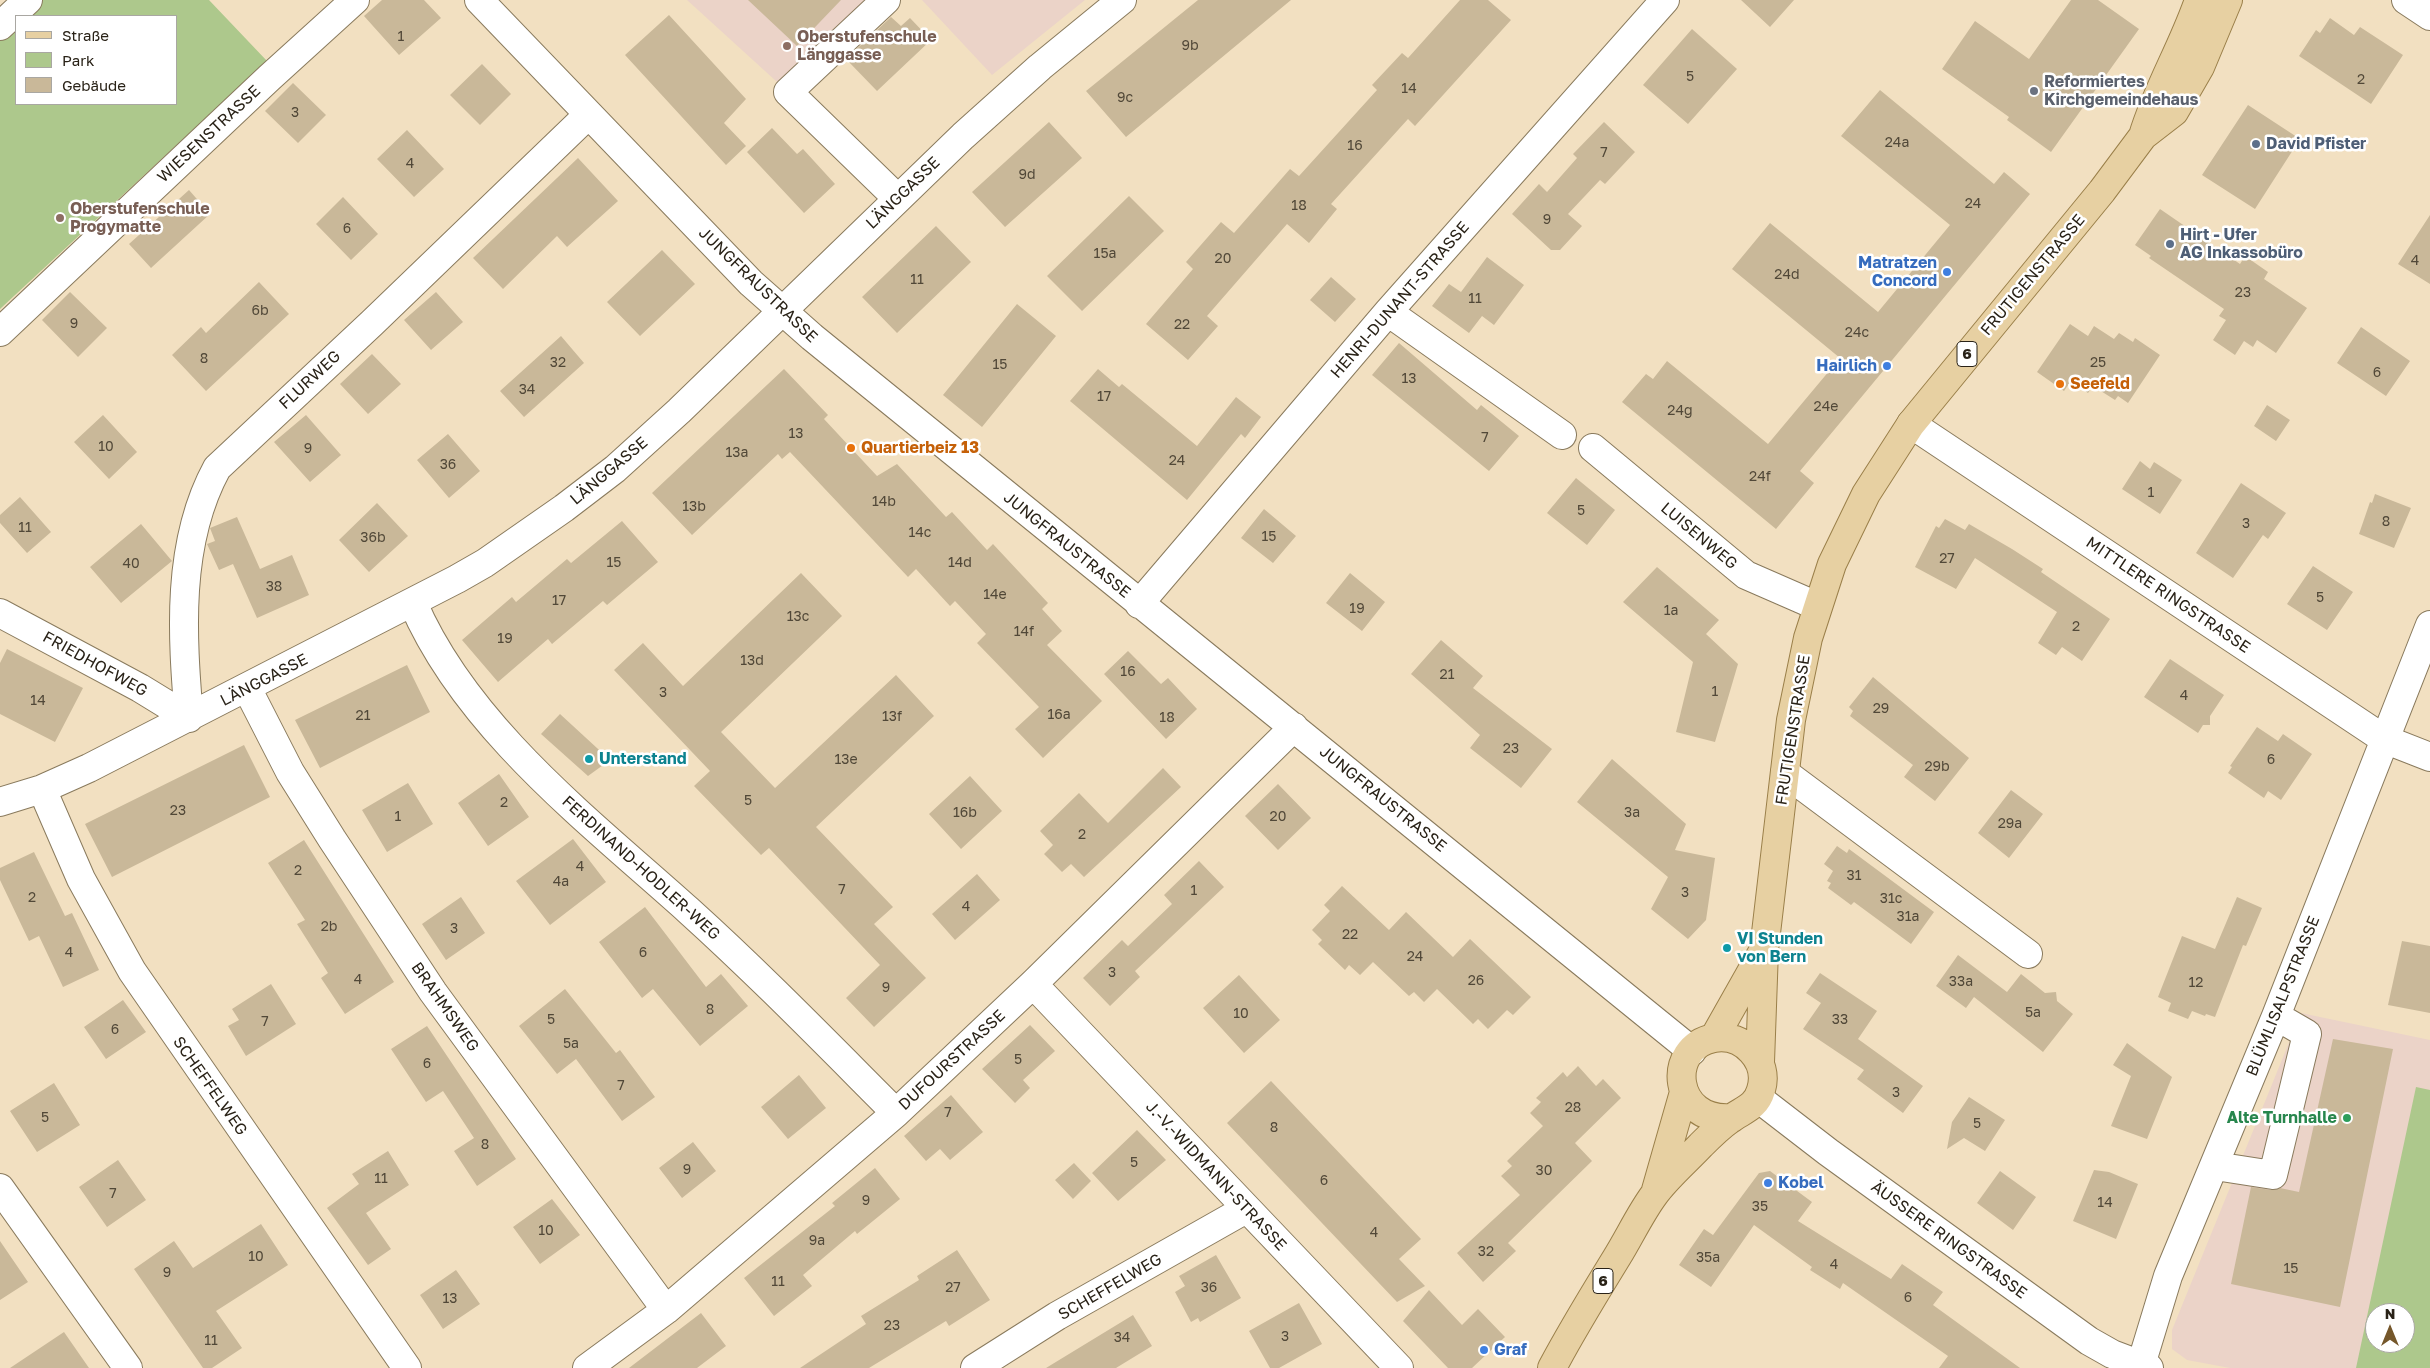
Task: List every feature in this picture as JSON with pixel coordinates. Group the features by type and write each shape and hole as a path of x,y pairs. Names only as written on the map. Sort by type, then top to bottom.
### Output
{"main road":[{"name":"FRUTIGENSTRASSE","path":"2143,136 2152,105 2185,37 2199,0"},
{"name":"FRUTIGENSTRASSE","path":"1760,1062 1764,950 1798,676 1817,606 1832,564 1866,494 1911,424 2102,191 2143,136 2174,112 2200,67 2228,0"},
{"name":"FRUTIGENSTRASSE","path":"1703,1045 1764,950"},
{"path":"1725,1037 1741,1042 1754,1053 1760,1062 1763,1080 1758,1098 1747,1110 1732,1118 1712,1118 1703,1114 1695,1108 1684,1092 1682,1070 1686,1060 1703,1045 1725,1037"},
{"name":"6","path":"1655,1194 1684,1092"},
{"name":"6","path":"1552,1368 1655,1194 1701,1145 1732,1118"}],"street":[{"path":"0,26 28,0"},
{"name":"WIESENSTRASSE","path":"0,332 262,84 355,0"},
{"name":"JUNGFRAUSTRASSE","path":"479,0 588,115 781,310 1139,604 1294,728 1703,1045"},
{"path":"886,0 788,92 897,198"},
{"name":"LÄNGGASSE","path":"0,802 42,788 189,718 413,603 485,564 564,508 615,469 678,411 897,198 1040,67 1122,0"},
{"name":"HENRI-DUNANT-STRASSE","path":"1139,604 1388,312 1665,0"},
{"path":"2406,0 2430,16"},
{"name":"FLURWEG","path":"189,718 184,647 189,556 194,522 204,492 217,468 380,316 588,115"},
{"path":"1388,312 1562,435"},
{"name":"MITTLERE RINGSTRASSE","path":"1911,424 2384,739 2430,757"},
{"name":"LUISENWEG","path":"1593,448 1746,575 1817,606"},
{"name":"FERDINAND-HODLER-WEG","path":"413,603 431,641 478,706 513,749 612,843 752,969 896,1113"},
{"name":"FRIEDHOFWEG","path":"0,613 140,688 189,718"},
{"name":"BLÜMLISALPSTRASSE","path":"2143,1367 2168,1276 2276,1016 2430,624"},
{"name":"BRAHMSWEG","path":"247,688 290,772 428,984 666,1310"},
{"name":"DUFOURSTRASSE","path":"587,1368 666,1310 896,1113 1033,984 1294,728"},
{"path":"1785,773 2028,954"},
{"name":"SCHEFFELWEG","path":"42,788 81,879 132,971 407,1368"},
{"name":"J.-V.-WIDMANN-STRASSE","path":"1033,984 1399,1368"},
{"path":"2215,1166 2273,1175 2307,1034 2276,1016"},
{"name":"ÄUSSERE RINGSTRASSE","path":"1758,1098 1828,1152 2089,1341 2143,1367"},
{"path":"0,1188 128,1368"},
{"name":"SCHEFFELWEG","path":"975,1368 1057,1316 1246,1209"}],"shaded area":[{"name":"Oberstufenschule Länggasse","path":"687,0 886,0 788,92"},
{"name":"Oberstufenschule Länggasse","path":"922,0 1085,0 992,75"},
{"path":"2301,1013 2430,1040 2430,1368 2230,1368 2187,1360 2172,1349 2172,1330"}],"green space":[{"name":"Oberstufenschule Progymatte","path":"41,0 209,0 267,61 0,309 0,38 15,24 15,105 178,105 178,15 24,15"},
{"path":"2416,1087 2430,1090 2430,1368 2356,1368 2365,1326 2365,1353 2415,1353 2415,1303 2370,1303"}],"building":[{"path":"382,0 424,0 441,18 399,55 364,16"},
{"path":"748,0 841,0 797,46"},
{"path":"1198,0 1291,0 1126,137 1086,91"},
{"path":"1460,0 1488,0 1511,20 1415,126 1408,119 1331,204 1337,209 1309,243 1287,224 1207,316 1218,326 1188,360 1146,324 1193,269 1186,262 1221,222 1234,233 1290,169 1299,176 1377,90 1372,85 1402,53 1408,58"},
{"path":"1741,0 1794,0 1770,27"},
{"name":"Reformiertes Kirchgemeindehaus","path":"2071,0 2098,0 2139,29 2051,152 2007,120 2009,117 1942,69 1975,21 2029,59"},
{"path":"669,15 746,99 724,123 746,146 726,165 625,55"},
{"path":"891,17 901,26 910,18 931,40 877,91 846,59"},
{"path":"2330,18 2354,35 2360,27 2403,55 2371,104 2299,56 2316,30 2320,33"},
{"path":"1692,29 1737,69 1688,124 1643,85"},
{"path":"482,64 511,94 480,125 450,95"},
{"path":"293,83 326,115 298,143 265,111"},
{"path":"1880,90 1994,184 2004,172 2030,194 1800,471 1814,483 1776,529 1622,402 1646,374 1653,379 1667,361 1768,444 1840,358 1732,269 1770,223 1878,312 1950,225 1841,136"},
{"path":"2248,105 2300,139 2255,209 2202,175"},
{"path":"1049,122 1082,158 1005,227 972,192"},
{"path":"1604,122 1635,152 1605,184 1600,180 1568,214 1582,226 1560,250 1551,250 1512,214 1539,184 1547,192 1577,158 1573,154"},
{"path":"772,128 797,154 803,149 835,184 804,213 747,152"},
{"path":"407,130 444,169 414,197 377,159"},
{"path":"578,158 618,201 567,247 557,236 503,289 473,258"},
{"path":"189,190 210,214 151,268 129,244"},
{"path":"1129,196 1164,231 1082,311 1047,276"},
{"path":"343,197 378,234 351,260 316,224"},
{"path":"2160,209 2240,264 2245,256 2268,272 2264,279 2307,308 2276,353 2257,340 2253,347 2244,341 2235,355 2213,340 2226,320 2219,316 2224,309 2149,258 2151,256 2135,245"},
{"path":"2430,215 2430,284 2398,264"},
{"path":"936,226 971,262 897,333 862,297"},
{"path":"662,250 695,284 640,336 607,302"},
{"path":"1487,257 1524,285 1494,325 1482,316 1469,333 1432,306 1449,284 1461,292"},
{"path":"1331,277 1356,299 1335,322 1310,300"},
{"path":"259,282 289,314 206,391 172,355 201,327 206,333"},
{"path":"70,292 107,328 78,357 42,320"},
{"path":"436,292 463,322 431,350 404,320"},
{"path":"1017,304 1056,336 982,427 943,395"},
{"path":"2070,324 2088,336 2094,326 2114,339 2119,333 2133,342 2135,338 2160,355 2128,403 2118,396 2115,400 2093,386 2088,393 2071,381 2064,391 2037,372"},
{"path":"2361,327 2410,361 2386,396 2337,363"},
{"path":"561,336 584,363 524,417 500,391"},
{"path":"1399,343 1477,410 1481,405 1519,436 1489,471 1372,375"},
{"path":"372,354 401,384 368,414 340,384"},
{"path":"784,369 828,415 824,419 877,476 897,464 946,517 952,512 987,550 993,544 1048,603 1042,609 1062,631 1047,645 1102,701 1043,758 1015,729 1039,707 977,643 986,634 955,601 950,606 916,569 908,577 790,452 782,459 778,454 692,535 652,493"},
{"path":"1098,369 1119,387 1122,384 1197,446 1236,397 1261,417 1245,438 1241,434 1187,500 1070,401"},
{"path":"2267,405 2290,420 2276,441 2254,426"},
{"path":"103,415 137,452 109,479 74,442"},
{"path":"306,415 341,455 310,482 274,442"},
{"path":"448,434 480,471 449,498 417,460"},
{"path":"2140,461 2150,469 2154,462 2182,480 2160,514 2122,489"},
{"path":"1576,478 1615,510 1587,545 1547,513"},
{"path":"2241,483 2286,513 2268,539 2263,535 2233,578 2196,553"},
{"path":"2375,494 2411,508 2394,548 2359,534 2370,502 2372,503"},
{"path":"20,497 51,532 27,553 0,523 0,515"},
{"path":"377,503 408,536 369,572 339,540"},
{"path":"1264,509 1296,536 1273,563 1241,538"},
{"path":"237,517 260,569 292,555 309,595 257,618 233,564 219,570 207,544 215,541 210,528"},
{"path":"1945,519 1965,530 1969,524 2012,549 2043,569 2041,572 2110,619 2082,661 2062,647 2056,655 2038,643 2057,612 1975,558 1956,589 1915,567 1936,526 1939,528"},
{"path":"622,521 658,562 607,605 603,601 552,644 548,639 498,682 462,640 512,597 516,602 567,559 571,563"},
{"path":"141,524 172,561 121,603 90,567"},
{"path":"2313,566 2353,592 2327,630 2287,604"},
{"path":"1657,567 1719,620 1706,634 1738,664 1715,742 1676,732 1693,662 1623,602"},
{"path":"801,573 842,616 721,732 775,788 896,675 934,716 816,827 893,907 874,924 926,978 874,1027 846,998 880,965 769,848 761,855 694,786 710,771 614,670 643,643 683,686"},
{"path":"1350,573 1385,602 1362,631 1326,603"},
{"path":"1441,640 1483,676 1473,688 1552,749 1521,788 1470,748 1480,735 1411,674"},
{"path":"7,649 83,688 55,742 0,714 0,663"},
{"path":"1128,651 1161,684 1168,678 1197,709 1166,739 1104,674"},
{"path":"2170,659 2224,695 2210,716 2210,725 2203,725 2198,733 2144,697"},
{"path":"407,665 430,712 320,768 295,720"},
{"path":"1873,677 1969,758 1935,801 1904,777 1913,765 1850,716 1853,711 1849,707"},
{"name":"Unterstand","path":"560,714 610,760 588,776 541,734"},
{"path":"2257,727 2278,741 2283,734 2312,754 2281,800 2268,791 2264,798 2228,773 2232,767 2230,766"},
{"path":"244,745 270,797 112,877 85,824"},
{"path":"1612,759 1686,824 1675,850 1715,858 1706,920 1688,939 1651,909 1668,877 1577,802"},
{"path":"1163,768 1181,787 1084,877 1071,864 1062,872 1044,854 1053,845 1040,831 1079,793 1108,823"},
{"path":"499,774 529,817 488,846 458,803"},
{"path":"970,776 1002,811 961,849 929,814"},
{"path":"408,783 433,824 387,852 362,810"},
{"path":"1278,784 1311,818 1278,850 1245,816"},
{"path":"2011,790 2043,814 2009,858 1978,833"},
{"path":"573,839 606,882 550,925 516,881"},
{"path":"304,840 394,982 345,1014 321,978 328,973 297,924 305,920 268,863"},
{"path":"1837,846 1847,853 1849,849 1934,912 1911,944 1854,902 1851,905 1828,888 1831,883 1827,881 1833,871 1824,864"},
{"path":"34,852 65,916 72,913 99,970 63,987 39,936 29,941 0,880 0,868"},
{"path":"1199,861 1224,887 1135,971 1140,977 1110,1006 1083,978 1122,940 1128,946 1172,904 1164,895"},
{"path":"977,874 1000,900 955,940 932,914"},
{"path":"1342,886 1389,930 1406,912 1453,957 1470,939 1531,997 1513,1015 1507,1010 1488,1029 1478,1019 1473,1024 1437,989 1424,1002 1414,992 1409,996 1373,962 1360,975 1349,965 1345,970 1318,944 1322,940 1312,930 1330,911 1324,905"},
{"path":"461,897 485,933 446,960 422,924"},
{"path":"2237,897 2262,908 2246,946 2243,945 2215,1017 2206,1014 2205,1016 2192,1011 2188,1019 2168,1011 2171,1003 2158,997 2182,936 2215,949"},
{"path":"645,907 706,987 721,974 748,1006 700,1046 653,989 642,998 599,942"},
{"path":"2402,941 2430,946 2430,1013 2388,1005"},
{"path":"1958,955 2007,992 2021,974 2045,993 2056,992 2057,1001 2073,1014 2043,1052 1974,997 1966,1008 1936,986"},
{"path":"1820,973 1877,1011 1858,1039 1923,1086 1903,1113 1857,1079 1864,1070 1803,1029 1821,1003 1806,993"},
{"path":"1239,975 1280,1020 1244,1053 1203,1008"},
{"path":"271,984 296,1024 246,1056 228,1026 239,1020 232,1009"},
{"path":"565,989 616,1053 620,1050 655,1097 622,1121 576,1059 557,1074 519,1026"},
{"path":"123,1000 146,1032 106,1059 84,1027"},
{"path":"1030,1025 1055,1051 1023,1080 1030,1088 1015,1103 982,1069"},
{"path":"427,1026 516,1159 477,1186 454,1151 474,1138 443,1091 426,1102 391,1049"},
{"path":"2333,1039 2393,1049 2340,1307 2231,1284 2251,1187 2271,1190 2280,1188 2299,1192"},
{"path":"2127,1043 2172,1077 2147,1139 2111,1126 2131,1076 2113,1065"},
{"path":"1578,1066 1596,1086 1603,1079 1621,1098 1575,1143 1592,1161 1508,1243 1516,1251 1483,1282 1457,1253 1520,1195 1501,1176 1512,1166 1507,1161 1543,1126 1530,1113 1541,1102 1536,1098 1563,1072 1567,1077"},
{"path":"799,1075 826,1108 788,1139 761,1107"},
{"path":"1271,1081 1421,1239 1399,1259 1425,1286 1397,1302 1227,1123"},
{"path":"54,1083 80,1125 37,1152 10,1111"},
{"path":"951,1095 983,1132 950,1160 940,1149 926,1161 904,1136"},
{"path":"1969,1097 2005,1120 1985,1151 1964,1138 1947,1149 1952,1122"},
{"path":"1137,1130 1166,1160 1118,1201 1092,1173"},
{"path":"693,1142 716,1171 682,1198 659,1168"},
{"path":"388,1151 409,1185 366,1213 391,1249 368,1265 327,1208 359,1184 352,1174"},
{"path":"118,1160 146,1200 107,1227 79,1187"},
{"path":"1074,1163 1091,1181 1073,1199 1055,1180"},
{"path":"875,1168 900,1199 857,1234 855,1231 803,1275 812,1286 774,1316 744,1278 835,1206 832,1203"},
{"path":"2094,1170 2109,1172 2138,1184 2116,1239 2073,1221"},
{"path":"1770,1171 1812,1202 1798,1221 1891,1279 1902,1264 1943,1292 1933,1305 2020,1368 1939,1368 1948,1356 1843,1283 1840,1289 1810,1270 1812,1267 1754,1225 1711,1287 1679,1265 1704,1229 1713,1235 1759,1173"},
{"path":"2000,1171 2036,1197 2013,1230 1977,1203"},
{"path":"552,1199 580,1235 540,1264 513,1227"},
{"path":"261,1224 288,1265 216,1311 242,1348 212,1368 203,1368 134,1269 174,1241 193,1268"},
{"path":"0,1241 28,1282 0,1300"},
{"path":"957,1250 990,1300 949,1326 946,1321 869,1368 800,1368 866,1324 861,1316 919,1280 917,1276"},
{"path":"1216,1255 1241,1298 1200,1322 1198,1318 1191,1322 1175,1292 1185,1286 1179,1276"},
{"path":"456,1270 480,1304 443,1329 420,1295"},
{"path":"1429,1290 1462,1325 1478,1309 1505,1337 1472,1368 1448,1368 1403,1321"},
{"path":"1299,1303 1322,1344 1279,1368 1270,1368 1249,1331"},
{"path":"701,1313 726,1346 697,1368 629,1368"},
{"path":"1133,1315 1152,1346 1116,1368 1046,1368"},
{"path":"64,1332 89,1368 10,1368"}],"place":[{"name":"Oberstufenschule Länggasse","path":"787,46"},
{"name":"Reformiertes Kirchgemeindehaus","path":"2034,91"},
{"name":"David Pfister","path":"2256,144"},
{"name":"Oberstufenschule Progymatte","path":"60,218"},
{"name":"Hirt - Ufer AG Inkassobüro","path":"2170,244"},
{"name":"Matratzen Concord","path":"1947,272"},
{"name":"Hairlich","path":"1887,366"},
{"name":"Seefeld","path":"2060,384"},
{"name":"Quartierbeiz 13","path":"851,448"},
{"name":"Unterstand","path":"589,759"},
{"name":"VI Stunden von Bern","path":"1727,948"},
{"name":"Alte Turnhalle","path":"2347,1118"},
{"name":"Kobel","path":"1768,1183"},
{"name":"Graf","path":"1484,1350"}]}
